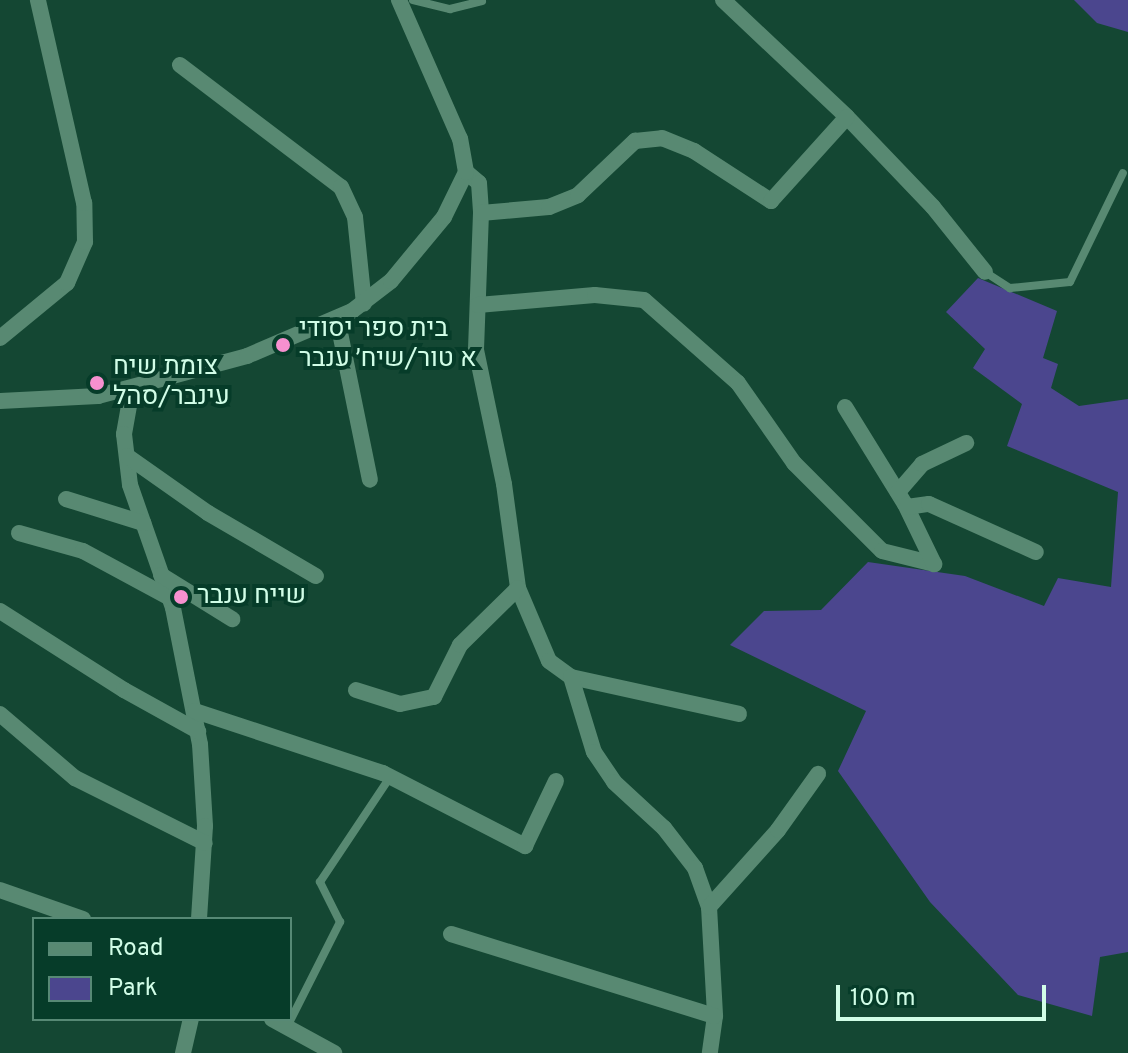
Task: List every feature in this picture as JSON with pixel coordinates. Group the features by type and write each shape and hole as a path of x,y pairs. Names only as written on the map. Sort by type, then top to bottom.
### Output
{"street":[{"path":"0,338 67,283 85,242 84,203 38,0"},
{"path":"399,0 460,139 466,172 479,183 481,213 476,350 504,484 518,588 549,661 571,677 739,714"},
{"path":"723,0 847,117 933,207 985,272"},
{"path":"180,65 341,187 355,217 364,304"},
{"path":"481,213 549,207 578,195 635,141 662,138 694,151 771,201 847,117"},
{"path":"0,401 98,396 132,389 247,356 337,318 364,304 424,245 466,172"},
{"path":"478,305 595,295 644,300 738,383 794,463 882,551 934,564 907,507 845,407"},
{"path":"337,318 370,480"},
{"path":"132,389 124,434 127,456 143,523 170,598 198,731 205,843 199,917"},
{"path":"898,492 922,464 966,443"},
{"path":"127,456 208,513 316,576"},
{"path":"66,499 143,523"},
{"path":"907,507 929,504 1036,552"},
{"path":"19,533 83,551 170,598"},
{"path":"161,575 232,619"},
{"path":"356,690 400,704 434,697 460,645 518,588"},
{"path":"0,611 124,690 198,731"},
{"path":"571,677 594,752 614,782 664,828 695,868 709,907 715,1016 710,1053"},
{"path":"195,711 390,776 525,846 556,781"},
{"path":"0,714 75,778 205,843"},
{"path":"709,907 778,830 818,774"},
{"path":"0,890 77,917"},
{"path":"451,934 715,1016"},
{"path":"183,1053 191,1021"},
{"path":"279,1023 334,1053"}],"lane":[{"path":"413,0 450,9 482,1"},
{"path":"985,272 1010,288 1070,282 1123,173"},
{"path":"292,1001 340,922 320,882 338,849 367,815 379,786 390,776"}],"green space":[{"path":"1074,0 1128,0 1128,32 1097,23"},
{"path":"978,278 1057,311 1043,358 1058,364 1051,388 1079,406 1128,399 1128,952 1100,957 1092,1016 1018,995 930,902 838,771 866,711 730,645 764,611 821,610 868,562 965,576 1044,606 1058,578 1111,587 1118,492 1007,446 1022,404 973,368 985,349 946,312"}],"place":[{"name":"בית ספר יסודי א טור/שיח׳ ענבר","path":"283,345"},
{"name":"צומת שיח עינבר/סהל","path":"97,383"},
{"name":"שייח ענבר","path":"181,597"}]}
